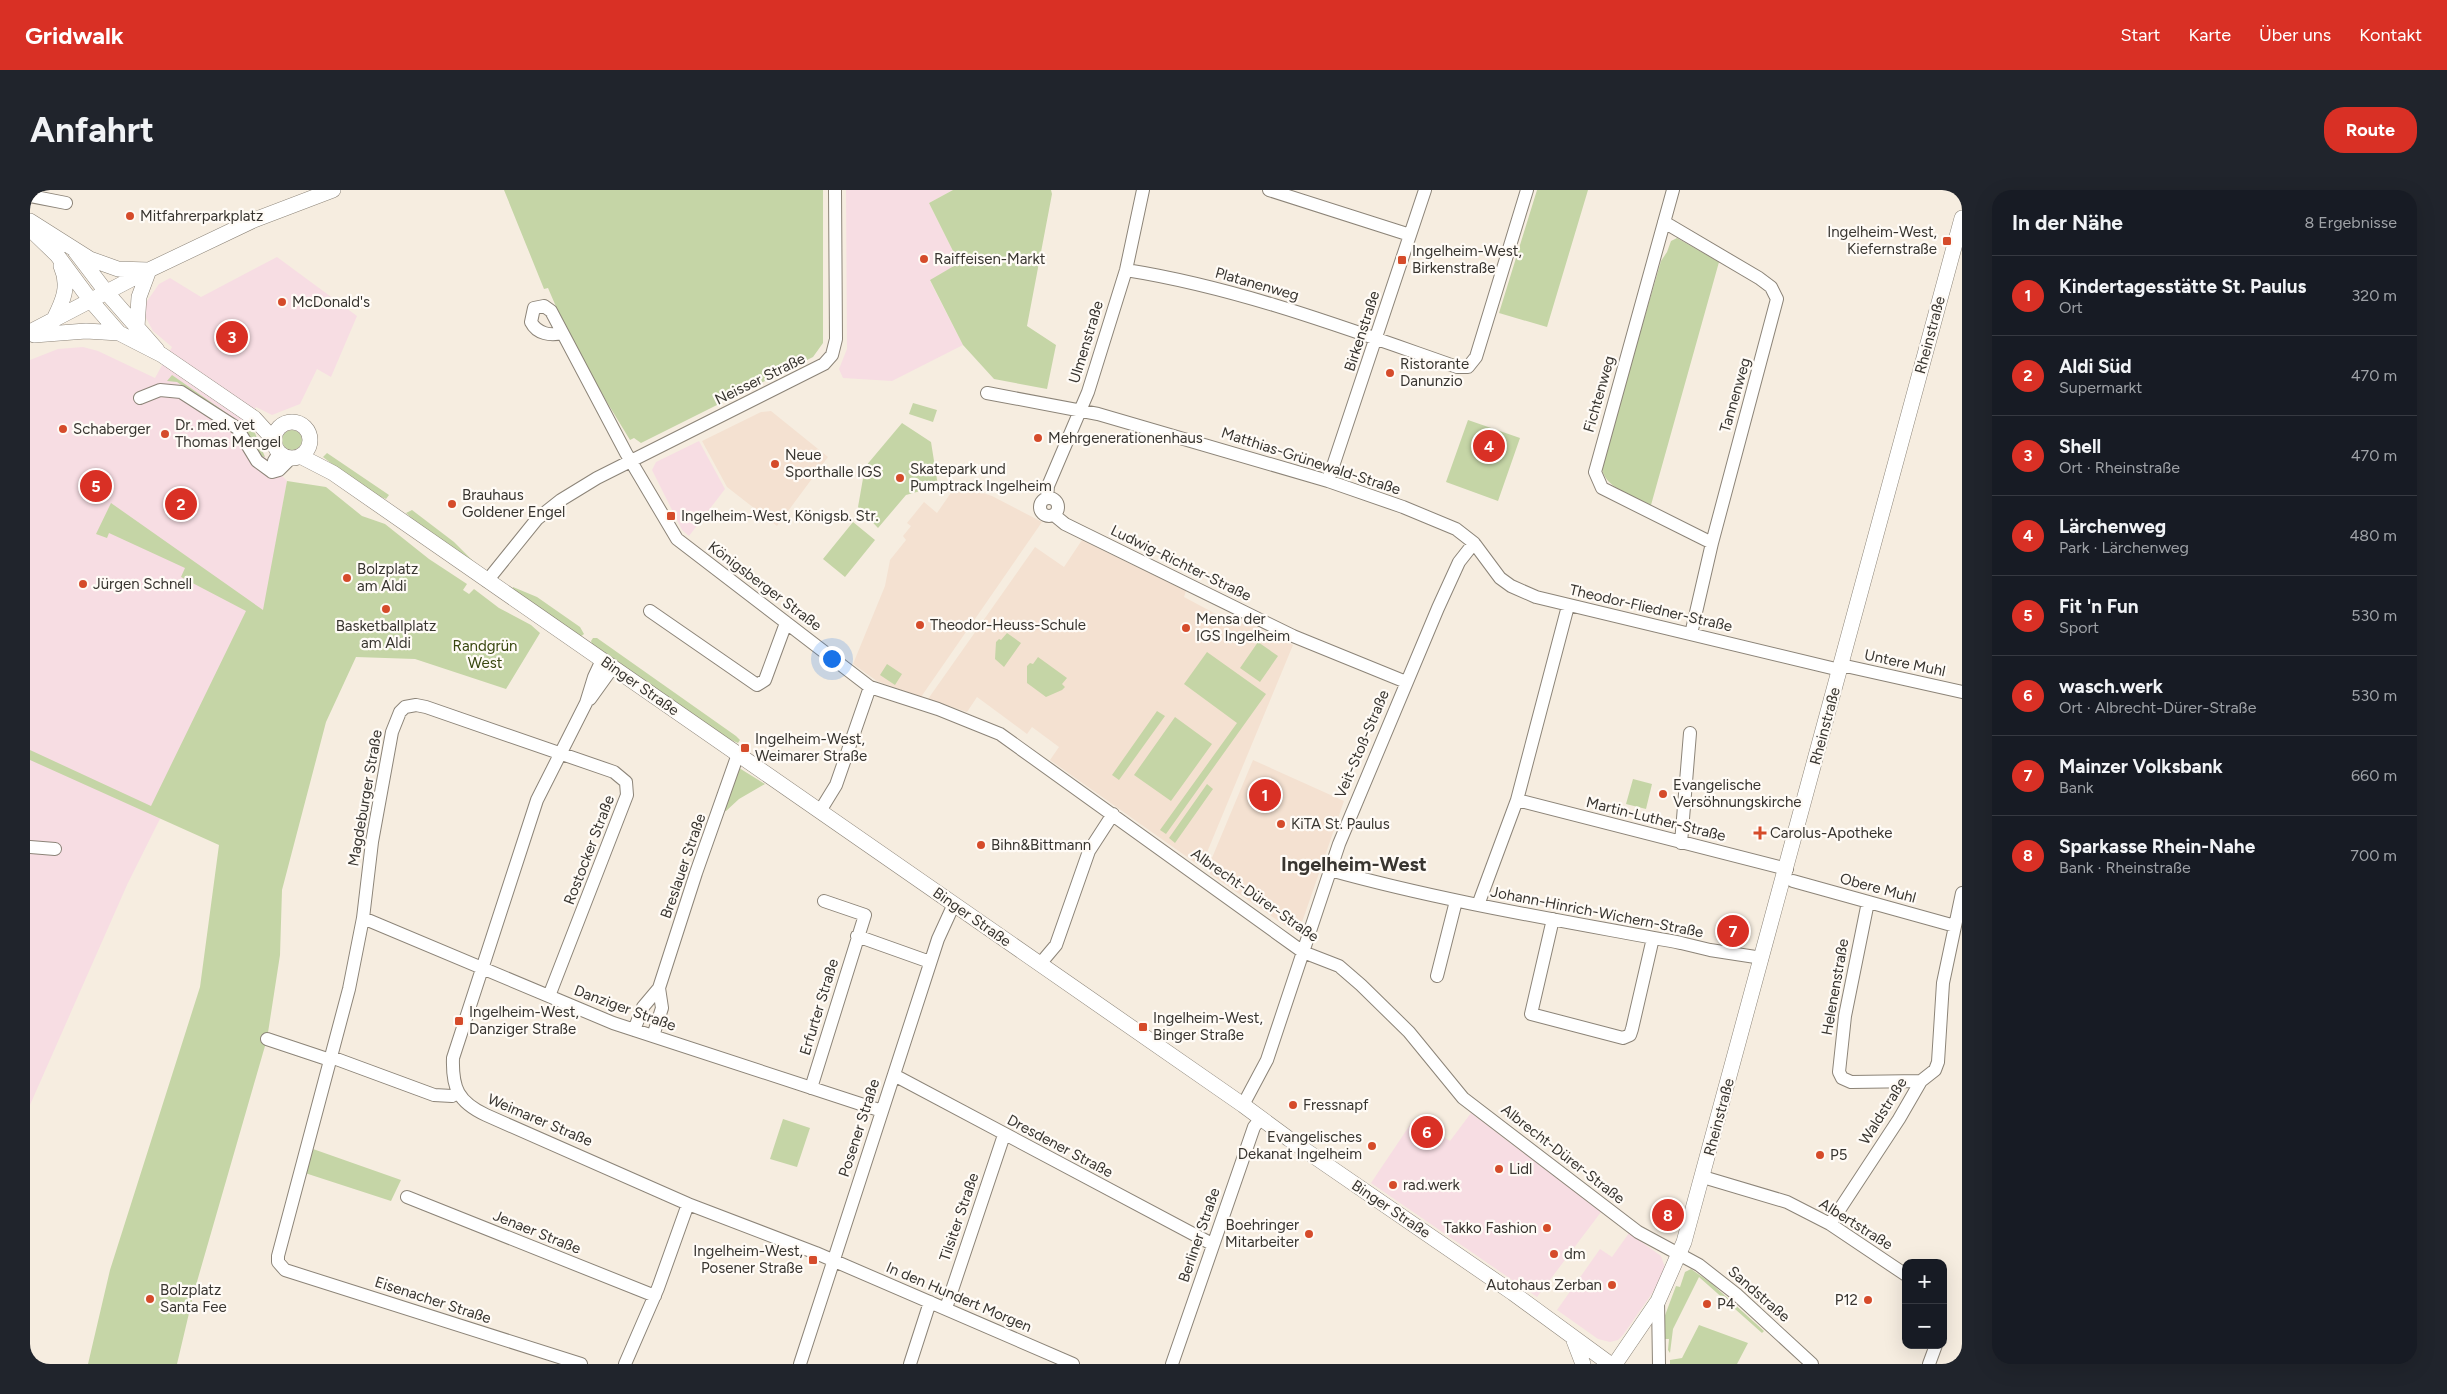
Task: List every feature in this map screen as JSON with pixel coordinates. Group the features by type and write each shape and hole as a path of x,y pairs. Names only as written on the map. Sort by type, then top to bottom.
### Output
{"main road":[{"path":"30,334 54,319 149,270 254,220 307,190"},
{"path":"254,220 333,190"},
{"name":"Rheinstraße","path":"1614,1364 1658,1301 1680,1255 1762,958 1790,875 1841,668 1962,218"},
{"path":"30,221 56,236 75,251 109,267 149,270"},
{"path":"30,229 57,255 91,301 119,333 162,355 254,418 286,452"},
{"path":"75,251 107,293 162,355"},
{"path":"54,319 66,290 66,277 57,255"},
{"path":"137,327 139,297 149,270"},
{"path":"30,334 86,331 119,333"},
{"path":"254,418 281,425 276,432 286,452"},
{"name":"Binger Straße","path":"281,425 294,422 303,425 309,433 310,444 334,473"},
{"path":"286,452 310,444"},
{"name":"Binger Straße","path":"286,452 334,473 1507,1289 1610,1364"},
{"path":"1573,1338 1583,1364"}],"street":[{"name":"Neisser Straße","path":"487,581 537,519 576,490 816,370 832,354 837,327 835,190"},
{"name":"Ulmenstraße","path":"1047,498 1048,486 1082,409 1126,270 1143,190"},
{"path":"1269,190 1410,235"},
{"name":"Birkenstraße","path":"1328,481 1425,190"},
{"name":"Platanenweg","path":"1126,270 1175,279 1242,295 1337,324 1458,367 1470,366 1476,357 1527,190"},
{"name":"Fichtenweg","path":"1673,190 1595,472 1602,488 1712,543"},
{"path":"30,196 66,203"},
{"name":"Tannenweg","path":"1664,222 1759,278 1771,287 1777,299 1712,543 1691,634"},
{"path":"562,332 631,461"},
{"path":"140,398 160,390 181,392 237,428 257,461 272,472 274,461 286,452"},
{"name":"Matthias-Grünewald-Straße","path":"986,393 1082,409 1328,481 1446,524 1464,534 1474,543"},
{"name":"Königsberger Straße","path":"631,461 677,539 870,687"},
{"name":"Ludwig-Richter-Straße","path":"1047,498 1040,504 1040,512 1046,516 1054,514 1065,524 1294,636 1406,682"},
{"name":"Theodor-Fliedner-Straße","path":"1474,543 1500,578 1511,586 1568,606 1841,668"},
{"name":"Veit-Stoß-Straße","path":"1243,1105 1266,1060 1330,870 1406,682 1459,562 1474,543"},
{"path":"1478,905 1517,800 1568,606"},
{"path":"650,611 757,685 765,680 782,629 786,623"},
{"path":"266,1039 330,1058 434,1095 452,1096 457,1093 452,1074 453,1058 537,800 608,664"},
{"name":"Untere Muhl","path":"1841,668 1962,692"},
{"path":"820,811 836,786 870,687"},
{"name":"Albrecht-Dürer-Straße","path":"870,687 938,709 1000,734 1303,952 1339,966 1408,1032 1463,1098 1638,1232 1680,1255"},
{"name":"Magdeburger Straße","path":"278,1262 289,1212 349,989 363,918 372,842 392,732 400,712 405,707 416,705 426,707 560,754"},
{"path":"1681,843 1690,733"},
{"name":"Rostocker Straße","path":"549,996 627,795 628,788 622,778 614,772 560,754"},
{"name":"Breslauer Straße","path":"634,1030 643,1008 659,988 696,873 738,754"},
{"name":"Martin-Luther-Straße","path":"1517,800 1681,843 1790,875"},
{"path":"1040,964 1056,945 1088,851 1113,814"},
{"path":"30,847 55,849"},
{"name":"Johann-Hinrich-Wichern-Straße","path":"1330,870 1379,885 1456,901 1710,950 1762,958"},
{"name":"Obere Muhl","path":"1790,875 1868,902 1955,926"},
{"name":"Waldstraße","path":"1830,1224 1899,1119 1921,1080 1935,1070 1938,1062 1943,983 1962,893"},
{"name":"Erfurter Straße","path":"811,1088 865,915 824,901"},
{"path":"1437,976 1456,901"},
{"name":"Helenenstraße","path":"1868,902 1845,1016 1838,1067 1842,1078 1851,1082 1921,1080"},
{"name":"Posener Straße","path":"800,1364 930,962 954,904"},
{"name":"Danziger Straße","path":"363,918 634,1030 882,1111"},
{"path":"1553,919 1532,1014 1623,1038 1630,1035 1632,1029 1653,938"},
{"path":"857,936 930,962"},
{"name":"Breslauer Straße","path":"653,1036 662,1008 659,988"},
{"name":"Dresdener Straße","path":"894,1075 946,1101 1004,1136 1212,1244"},
{"name":"Weimarer Straße","path":"457,1093 474,1110 688,1204 833,1260"},
{"name":"Berliner Straße","path":"1172,1364 1254,1127 1261,1118"},
{"name":"Tilsiter Straße","path":"946,1308 1004,1136"},
{"name":"Albertstraße","path":"1703,1177 1787,1202 1830,1224 1902,1271"},
{"name":"Jenaer Straße","path":"407,1197 654,1296"},
{"path":"625,1364 654,1296 688,1204"},
{"name":"Sandstraße","path":"1680,1255 1699,1265 1736,1294 1812,1364"},
{"name":"In den Hundert Morgen","path":"833,1260 1072,1364"},
{"name":"Eisenacher Straße","path":"278,1262 285,1270 581,1364"},
{"path":"1658,1301 1659,1364"},
{"path":"910,1364 930,1302"},
{"path":"1929,1364 1935,1349"}],"shaded area":[{"path":"846,190 953,190 929,203 959,263 930,281 963,345 892,381 843,378 839,369 847,349"},
{"path":"277,257 357,316 331,377 317,369 300,404 272,415 256,407 244,425 255,433 266,459 287,481 264,610 127,885 30,1105 30,360 58,349 83,347 98,351 155,378 172,347 153,331 144,314 145,304 159,284 170,278 201,297"},
{"path":"771,411 828,457 777,526 727,487 702,441 761,412"},
{"path":"699,441 725,489 689,536 682,530 652,470 656,462"},
{"name":"Theodor-Heuss-Schule","path":"957,484 992,496 1042,522 921,697 877,681 853,664 885,586 890,560 906,540 903,536 911,526 907,523 924,502 937,513"},
{"path":"1082,540 1186,591 1184,597 1229,621 1234,615 1293,645 1203,862 1197,864 1050,760 1059,747 1032,727 1027,734 977,697 967,712 928,699 1035,547 1064,567"},
{"name":"KiTA St. Paulus","path":"1253,760 1344,801 1300,928 1293,931 1210,874 1209,865"},
{"path":"1471,1113 1601,1212 1537,1297 1371,1183 1414,1119 1450,1141"},
{"path":"1629,1233 1661,1256 1665,1268 1653,1292 1623,1335 1618,1340 1610,1342 1598,1339 1557,1310 1600,1249 1612,1257"}],"green space":[{"path":"504,190 823,190 823,343 813,357 641,443 634,438 630,440 576,347 548,288 544,289"},
{"path":"953,190 1051,190 1052,194 1027,326 1056,345 1047,389 994,379 963,345 930,280 959,263 929,203"},
{"path":"1537,190 1588,190 1547,327 1499,313"},
{"path":"1677,238 1719,262 1651,505 1612,485 1606,479 1602,464 1661,261 1671,241"},
{"path":"172,375 255,433 265,457 259,456 242,428 177,382 167,381"},
{"path":"913,403 937,410 933,422 909,414"},
{"path":"1468,420 1520,438 1498,501 1446,482"},
{"name":"Skatepark und Pumptrack Ingelheim","path":"902,423 931,442 938,486 906,495 878,528 858,507 865,467"},
{"path":"292,430 299,433 302,440 299,447 292,450 285,447 282,440 285,433"},
{"path":"327,453 389,495 386,499 368,492 323,457"},
{"name":"Randgrün West","path":"287,481 326,487 362,516 385,524 429,559 467,584 463,590 469,594 474,589 499,608 531,625 540,633 506,689 415,659 356,657 326,722 282,890 280,955 267,1039 194,1292 177,1364 88,1364 110,1270 200,987 219,845 30,760 30,750 151,806 246,611 181,577 185,568 109,533 107,538 96,534 111,503 263,610"},
{"path":"412,510 454,542 477,565 431,537 406,513"},
{"path":"853,522 875,540 845,577 823,559"},
{"path":"513,587 537,597 580,627 584,634 580,637 511,591"},
{"path":"1007,633 1021,643 1004,667 995,659 996,642 999,639 1001,640"},
{"path":"593,638 597,638 736,736 740,740 738,743 713,732 593,648 591,641"},
{"path":"1258,642 1278,656 1260,682 1240,668"},
{"path":"1207,652 1266,694 1166,834 1160,830 1237,723 1184,684"},
{"path":"1038,657 1067,678 1062,684 1065,687 1062,690 1046,697 1027,683 1027,666 1030,663 1033,664"},
{"path":"887,664 902,674 895,685 880,675"},
{"path":"1157,711 1165,716 1119,780 1112,775"},
{"path":"1175,717 1212,744 1171,801 1134,775"},
{"path":"736,766 765,784 739,799 726,811 723,811"},
{"path":"1633,779 1652,784 1646,809 1626,804"},
{"path":"1207,784 1213,789 1175,843 1169,838"},
{"path":"783,1119 810,1128 797,1167 770,1159"},
{"path":"313,1149 401,1180 391,1201 305,1173"},
{"path":"1691,1269 1711,1283 1764,1331 1762,1333 1699,1277 1673,1329 1670,1353 1668,1350 1669,1339 1663,1339 1664,1318 1676,1286 1680,1287 1685,1272"},
{"path":"1699,1325 1748,1343 1737,1364 1670,1364 1670,1360 1682,1358"}],"place":[{"name":"Mitfahrerparkplatz","path":"130,216"},
{"name":"Ingelheim-West, Kiefernstraße","path":"1947,241"},
{"name":"Raiffeisen-Markt","path":"924,259"},
{"name":"Ingelheim-West, Birkenstraße","path":"1402,260"},
{"name":"McDonald's","path":"282,302"},
{"name":"Shell","path":"232,337"},
{"name":"Ristorante Danunzio","path":"1390,373"},
{"name":"Schaberger","path":"63,429"},
{"name":"Dr. med. vet Thomas Mengel","path":"165,434"},
{"name":"Mehrgenerationenhaus","path":"1038,438"},
{"name":"Lärchenweg","path":"1489,446"},
{"name":"Neue Sporthalle IGS","path":"775,464"},
{"name":"Skatepark und Pumptrack Ingelheim","path":"900,478"},
{"name":"Fit 'n Fun","path":"96,486"},
{"name":"Aldi Süd","path":"181,504"},
{"name":"Brauhaus Goldener Engel","path":"452,504"},
{"name":"Ingelheim-West, Königsb. Str.","path":"671,516"},
{"name":"Bolzplatz am Aldi","path":"347,578"},
{"name":"Jürgen Schnell","path":"83,584"},
{"name":"Basketballplatz am Aldi","path":"386,609"},
{"name":"Theodor-Heuss-Schule","path":"920,625"},
{"name":"Mensa der IGS Ingelheim","path":"1186,628"},
{"name":"Ingelheim-West, Weimarer Straße","path":"745,748"},
{"name":"Evangelische Versöhnungskirche","path":"1663,794"},
{"name":"Kindertagesstätte St. Paulus","path":"1265,795"},
{"name":"KiTA St. Paulus","path":"1281,824"},
{"name":"Carolus-Apotheke","path":"1760,833"},
{"name":"Bihn&Bittmann","path":"981,845"},
{"name":"Mainzer Volksbank","path":"1733,931"},
{"name":"Ingelheim-West, Danziger Straße","path":"459,1021"},
{"name":"Ingelheim-West, Binger Straße","path":"1143,1027"},
{"name":"Fressnapf","path":"1293,1105"},
{"name":"wasch.werk","path":"1427,1132"},
{"name":"Evangelisches Dekanat Ingelheim","path":"1372,1146"},
{"name":"P5","path":"1820,1155"},
{"name":"Lidl","path":"1499,1169"},
{"name":"rad.werk","path":"1393,1185"},
{"name":"Sparkasse Rhein-Nahe","path":"1668,1215"},
{"name":"Takko Fashion","path":"1547,1228"},
{"name":"Boehringer Mitarbeiter","path":"1309,1234"},
{"name":"dm","path":"1554,1254"},
{"name":"Ingelheim-West, Posener Straße","path":"813,1260"},
{"name":"Autohaus Zerban","path":"1612,1285"},
{"name":"Bolzplatz Santa Fee","path":"150,1299"},
{"name":"P12","path":"1868,1300"},
{"name":"P4","path":"1707,1304"}],"district":[{"name":"Ingelheim-West","path":"1354,864"}]}
